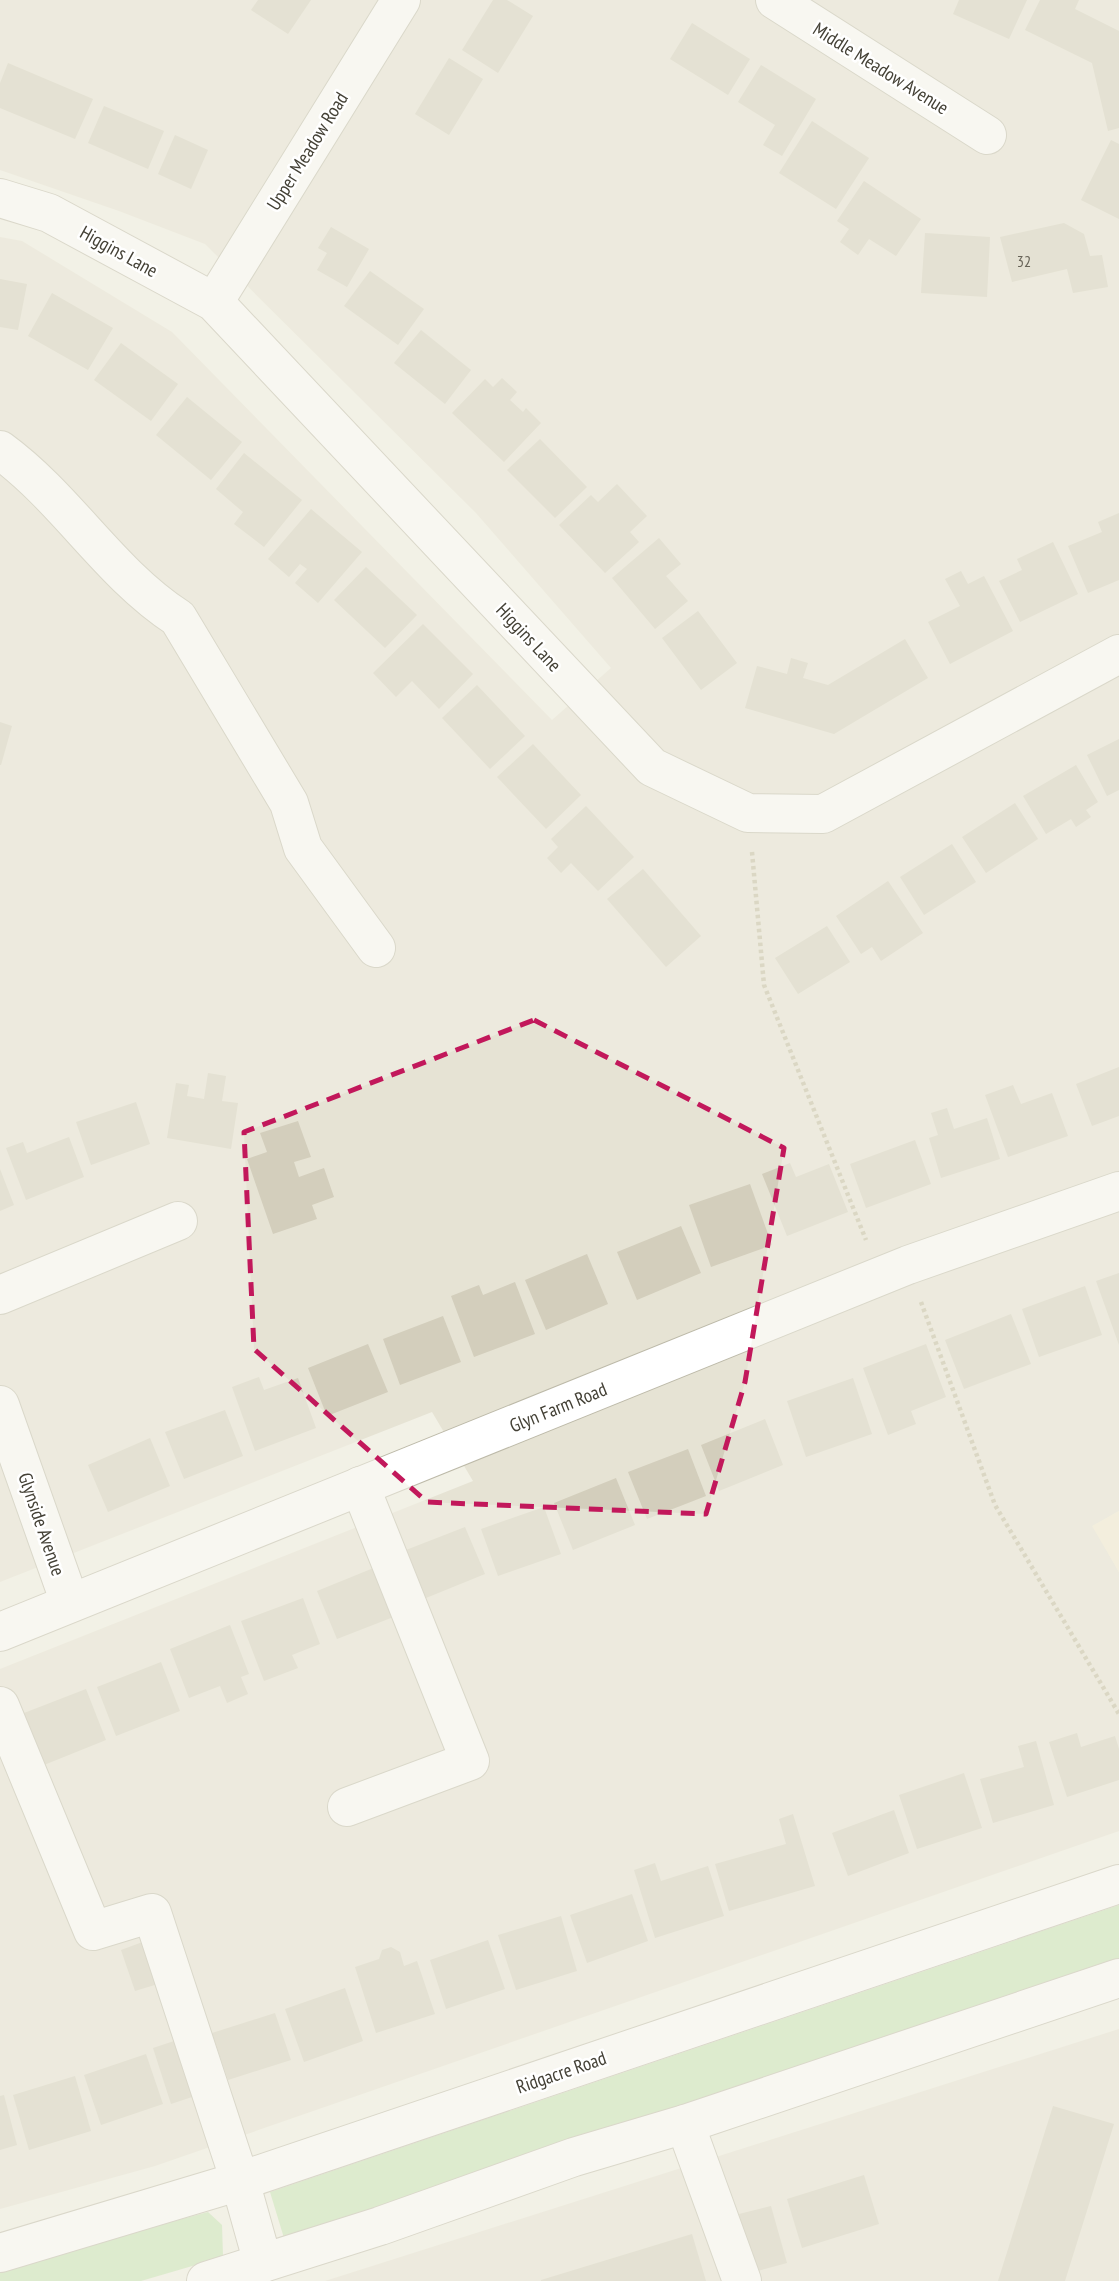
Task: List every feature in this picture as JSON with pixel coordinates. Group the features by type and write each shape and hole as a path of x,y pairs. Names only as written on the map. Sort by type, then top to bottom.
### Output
{"street":[{"name":"Upper Meadow Road","path":"214,303 401,0"},
{"name":"Middle Meadow Avenue","path":"775,0 987,135"},
{"name":"Higgins Lane","path":"0,198 49,213 214,303 652,767 748,813 823,814 1119,654"},
{"path":"0,450 65,508 127,579 178,618 289,803 303,848 376,948"},
{"name":"Glyn Farm Road","path":"0,1632 894,1271 1119,1191"},
{"path":"0,1294 178,1221"},
{"name":"Glynside Avenue","path":"0,1405 70,1603"},
{"path":"348,1807 470,1761 360,1486"},
{"path":"0,1706 93,1931 152,1913 240,2181 263,2263"},
{"name":"Ridgacre Road","path":"0,2253 240,2181 1119,1884"},
{"path":"206,2281 380,2226 574,2157 684,2124 1119,1978"},
{"path":"684,2124 742,2281"}],"path":[{"path":"748,813 764,985 894,1271 995,1506 1119,1714"}],"highlighted area":[{"path":"534,1020 784,1148 745,1382 706,1514 427,1502 254,1349 244,1132"}],"shaded area":[{"path":"0,0 1119,0 1119,1511 1093,1526 1119,1572 1119,1831 155,2166 0,2209 0,1669 473,1481 432,1412 0,1582 0,237 22,241 172,332 552,720 611,668 476,513 205,244 0,170"},
{"path":"1119,1511 1119,1572 1092,1526"},
{"path":"1119,2029 1119,2281 325,2281 861,2111"}],"green space":[{"path":"1119,1905 1119,1961 284,2238 270,2192"},
{"path":"208,2212 222,2225 223,2257 141,2281 0,2281 0,2268"}],"building":[{"path":"258,0 311,0 288,34 251,10"},
{"path":"493,0 507,0 533,16 498,73 462,50"},
{"path":"959,0 1027,0 1009,39 953,14"},
{"path":"1040,0 1079,0 1075,9 1119,31 1119,128 1108,131 1092,63 1025,30"},
{"path":"692,23 750,59 728,95 670,59"},
{"path":"449,58 483,79 449,135 415,114"},
{"path":"8,63 93,99 75,139 0,108 0,83"},
{"path":"761,65 816,99 782,156 763,145 775,125 738,102"},
{"path":"104,106 164,131 148,169 88,143"},
{"path":"812,121 869,158 836,209 779,173"},
{"path":"175,135 208,150 191,189 158,174"},
{"path":"1111,140 1119,144 1119,219 1081,200"},
{"path":"864,181 921,219 896,256 869,239 858,255 840,242 849,229 837,221"},
{"path":"1064,223 1084,234 1090,256 1102,255 1108,287 1073,293 1067,269 1012,282 1000,237"},
{"path":"331,227 369,249 347,287 317,270 327,253 318,248"},
{"path":"925,233 990,237 987,297 921,293"},
{"path":"370,271 424,309 398,345 344,306"},
{"path":"0,279 27,284 18,330 0,327"},
{"path":"52,293 113,328 88,370 28,336"},
{"path":"421,330 471,370 445,404 394,363"},
{"path":"121,343 178,384 151,421 94,380"},
{"path":"502,378 517,392 510,400 523,412 526,408 541,423 504,462 452,413 485,379 493,387"},
{"path":"187,397 242,442 211,480 156,435"},
{"path":"540,439 587,487 555,518 507,470"},
{"path":"244,453 302,500 264,547 234,524 243,512 216,489"},
{"path":"617,484 647,516 630,532 639,542 605,573 559,525 591,495 598,502"},
{"path":"311,509 362,552 318,603 295,583 307,569 300,564 289,577 268,559"},
{"path":"1119,513 1119,580 1088,593 1068,546 1102,532 1098,522"},
{"path":"659,538 681,564 666,576 688,601 655,629 612,578"},
{"path":"1053,542 1078,594 1020,622 999,581 1022,570 1017,559"},
{"path":"366,567 417,615 385,648 334,600"},
{"path":"961,571 968,584 984,576 1013,631 950,664 928,622 960,606 945,579"},
{"path":"698,611 737,663 701,690 662,638"},
{"path":"423,624 473,674 439,709 412,681 396,697 373,673"},
{"path":"905,639 928,678 834,734 745,708 757,666 787,674 791,658 808,663 803,678 828,685"},
{"path":"477,685 525,736 490,769 442,718"},
{"path":"0,722 12,726 1,765 0,765"},
{"path":"1119,739 1119,790 1107,796 1087,755"},
{"path":"533,744 581,795 546,829 497,777"},
{"path":"1076,765 1098,802 1086,810 1091,817 1076,827 1071,819 1046,834 1023,796"},
{"path":"1015,803 1038,839 986,873 962,837"},
{"path":"586,806 634,857 598,891 571,863 561,873 547,858 558,847 551,839"},
{"path":"952,844 976,882 924,915 900,877"},
{"path":"643,869 701,936 666,967 607,899"},
{"path":"888,881 923,933 881,961 872,947 861,954 836,916"},
{"path":"827,926 850,962 798,994 775,958"},
{"path":"1119,1067 1119,1116 1092,1126 1076,1084"},
{"path":"208,1073 226,1076 222,1101 238,1103 231,1149 167,1138 176,1083 189,1085 187,1096 204,1099"},
{"path":"1013,1085 1021,1104 1052,1093 1068,1136 1008,1157 985,1095"},
{"path":"136,1102 150,1144 91,1165 76,1122"},
{"path":"947,1108 954,1129 987,1118 1000,1159 941,1178 929,1138 938,1135 931,1113"},
{"path":"298,1121 311,1157 294,1162 299,1177 324,1168 334,1197 312,1205 317,1219 273,1234 247,1159 267,1152 260,1133"},
{"path":"69,1137 84,1177 26,1200 6,1148 23,1142 27,1153"},
{"path":"915,1140 931,1184 866,1208 850,1164"},
{"path":"790,1163 796,1177 829,1164 848,1212 787,1236 762,1174"},
{"path":"0,1169 14,1205 0,1211"},
{"path":"750,1184 772,1245 711,1267 689,1205"},
{"path":"681,1226 701,1273 637,1300 617,1252"},
{"path":"587,1254 608,1304 546,1330 525,1280"},
{"path":"1119,1273 1119,1345 1096,1281"},
{"path":"515,1282 535,1334 474,1357 451,1296 479,1285 483,1295"},
{"path":"1085,1286 1102,1335 1039,1357 1022,1309"},
{"path":"1011,1314 1031,1364 964,1389 945,1340"},
{"path":"443,1316 461,1362 400,1385 383,1339"},
{"path":"368,1344 388,1392 327,1416 308,1368"},
{"path":"926,1344 946,1397 911,1411 916,1424 888,1435 863,1368"},
{"path":"259,1377 264,1390 298,1378 316,1428 255,1451 232,1387"},
{"path":"853,1378 872,1434 806,1457 787,1401"},
{"path":"225,1410 243,1456 184,1479 165,1432"},
{"path":"765,1419 783,1465 719,1491 701,1445"},
{"path":"150,1438 170,1486 108,1512 88,1465"},
{"path":"688,1449 706,1496 647,1519 628,1472"},
{"path":"616,1478 635,1525 573,1550 554,1503"},
{"path":"544,1507 561,1554 498,1576 481,1529"},
{"path":"465,1527 485,1574 426,1598 406,1550"},
{"path":"376,1567 396,1616 337,1639 317,1591"},
{"path":"303,1598 320,1644 292,1655 298,1668 264,1681 241,1621"},
{"path":"230,1625 249,1674 241,1677 248,1694 227,1703 220,1686 189,1698 170,1649"},
{"path":"161,1662 180,1711 116,1736 97,1687"},
{"path":"86,1689 106,1740 44,1765 24,1713"},
{"path":"1077,1733 1081,1747 1115,1736 1119,1749 1119,1780 1067,1797 1049,1742"},
{"path":"1036,1741 1054,1805 993,1823 980,1779 1024,1767 1018,1746"},
{"path":"964,1773 982,1828 917,1849 899,1795"},
{"path":"894,1810 909,1853 848,1876 832,1833"},
{"path":"793,1814 815,1886 729,1911 715,1864 786,1844 779,1819"},
{"path":"655,1863 661,1881 708,1866 724,1916 655,1938 634,1870"},
{"path":"632,1894 648,1941 587,1963 570,1915"},
{"path":"561,1916 577,1971 516,1990 498,1935"},
{"path":"156,1937 171,1980 135,1991 121,1950"},
{"path":"488,1940 505,1989 446,2009 430,1960"},
{"path":"391,1947 400,1952 404,1966 417,1961 435,2014 376,2033 355,1967 379,1959 382,1950"},
{"path":"345,1988 363,2041 304,2062 285,2009"},
{"path":"275,2013 291,2060 228,2080 212,2033"},
{"path":"186,2037 204,2093 171,2104 153,2048"},
{"path":"146,2054 163,2104 101,2125 84,2075"},
{"path":"75,2076 91,2131 29,2150 13,2095"},
{"path":"4,2095 17,2145 0,2150 0,2096"},
{"path":"1053,2106 1114,2124 1065,2281 998,2281"},
{"path":"864,2175 879,2224 802,2248 787,2199"},
{"path":"771,2206 787,2263 754,2272 739,2214"},
{"path":"692,2234 706,2281 541,2281 541,2280"}]}
